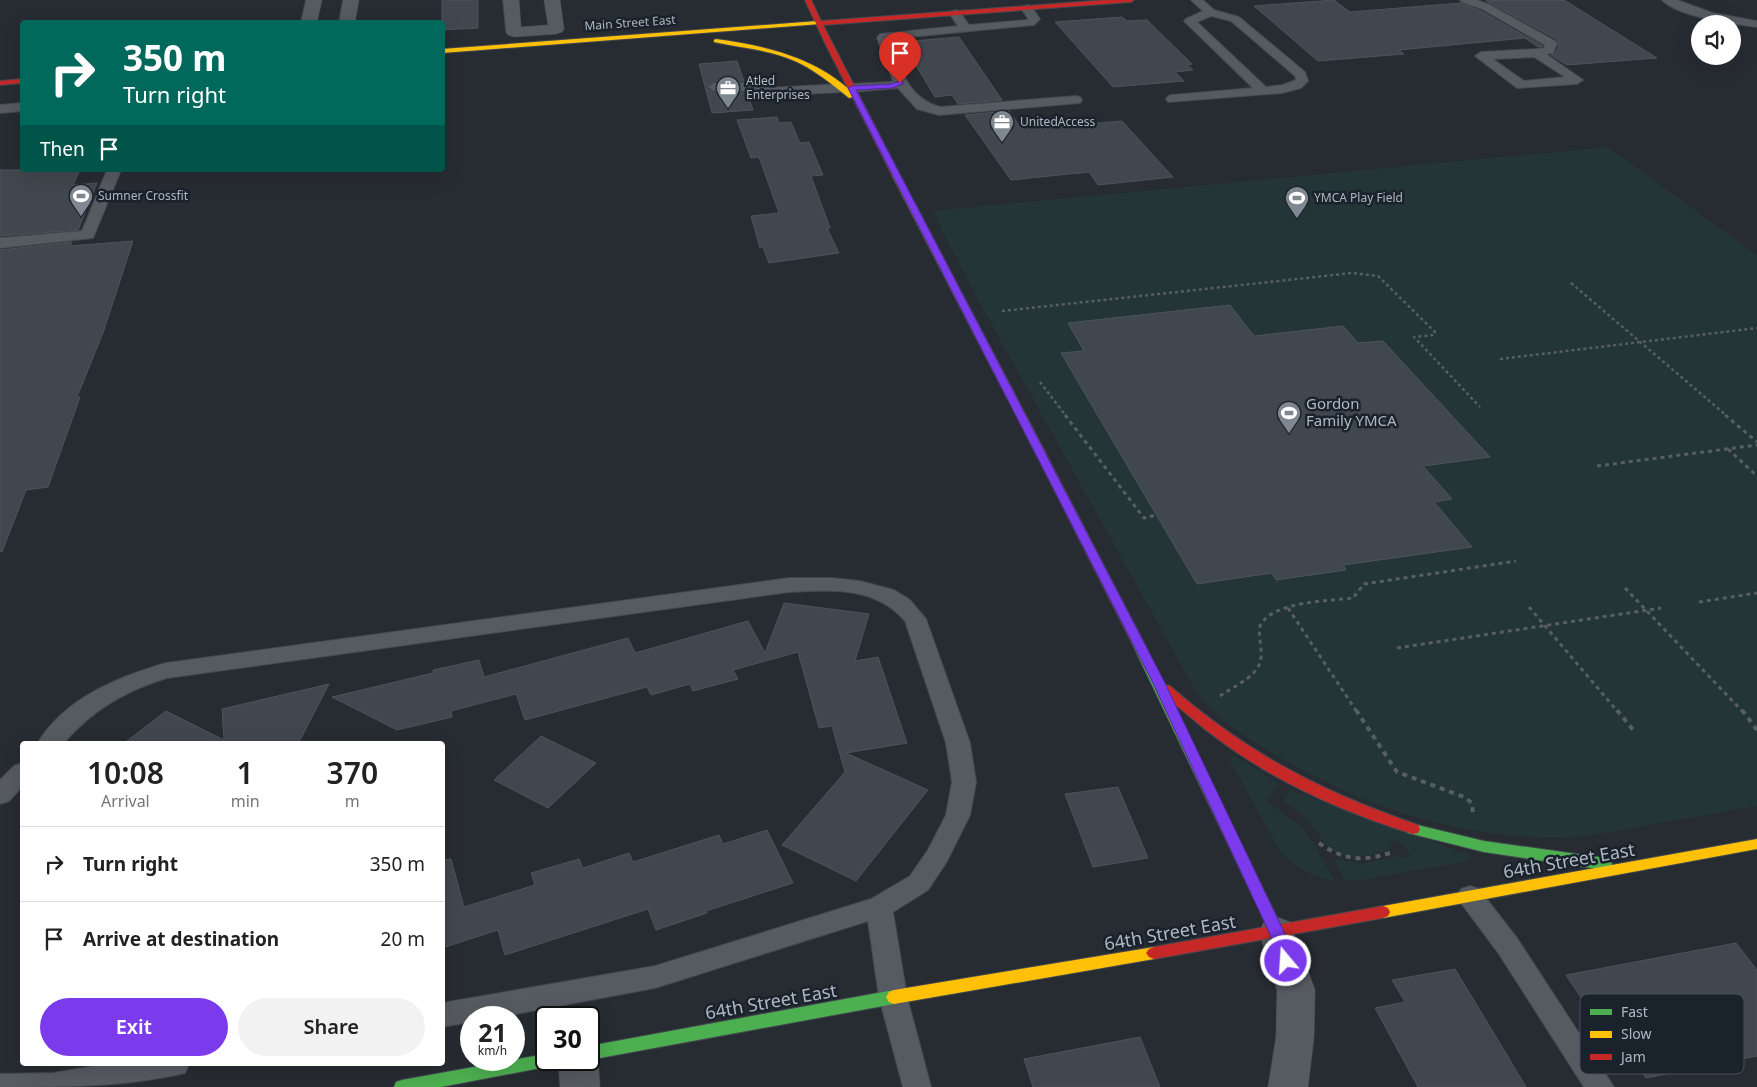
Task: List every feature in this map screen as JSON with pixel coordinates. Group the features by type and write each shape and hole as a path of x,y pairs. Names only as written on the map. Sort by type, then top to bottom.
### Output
{"street":[{"path":"309,20 314,0"},
{"path":"347,20 351,0"},
{"path":"511,0 514,32 538,37 556,29 552,0"},
{"path":"808,0 820,23 846,88"},
{"name":"Main Street East","path":"445,51 538,37 648,36 1131,0"},
{"path":"648,36 722,42 771,52 794,59 846,88 858,100 1158,681 1277,932 1296,990 1295,1037 1288,1087"},
{"path":"0,83 20,82"},
{"path":"1158,681 1216,731 1274,768 1331,798 1389,821 1444,839 1502,851 1632,867"},
{"name":"64th Street East","path":"600,1051 1755,846"},
{"path":"402,1087 535,1063"},
{"path":"579,1071 580,1087"}],"lane":[{"path":"961,0 970,12"},
{"path":"1172,99 1263,91 1297,85 1302,81 1300,75 1235,19 1210,12 1197,0"},
{"path":"1466,0 1486,8 1551,44 1548,50 1536,53 1481,56 1521,86 1577,80 1536,53"},
{"path":"1668,0 1694,12 1726,20 1757,24"},
{"path":"1027,8 1034,18 1030,23 884,36 883,38 900,83 922,106 940,111 1076,100"},
{"path":"1210,12 1190,21 1263,91"},
{"path":"955,13 966,28"},
{"path":"714,87 756,87 766,92 892,86 900,83"},
{"path":"0,109 20,107"},
{"path":"0,243 88,235 113,172"},
{"path":"52,741 77,714 110,692 136,680 166,671 789,585 856,585 901,602 915,619 958,743 964,782 958,815 937,856 919,883 879,907 655,977 445,1014"},
{"path":"0,795 20,774"},
{"path":"1470,896 1508,946 1580,1056"},
{"path":"879,907 893,998 917,1087"},
{"path":"0,1087 53,1086 164,1066"},
{"path":"1592,1074 1600,1087"}],"path":[{"path":"1002,311 1352,273 1378,276 1435,332 1434,335 1414,337 1480,407"},
{"path":"1571,283 1757,444"},
{"path":"1500,358 1757,328"},
{"path":"1040,382 1144,518 1156,515"},
{"path":"1597,466 1757,444"},
{"path":"1727,449 1757,476"},
{"path":"1217,698 1260,666 1262,654 1259,630 1262,621 1277,611 1353,598 1364,584 1516,561"},
{"path":"1625,588 1749,718 1757,730"},
{"path":"1699,602 1757,593"},
{"path":"1529,607 1634,731"},
{"path":"1288,608 1397,772 1464,797 1472,803 1474,822"},
{"path":"1397,648 1660,608"},
{"path":"1320,843 1332,854 1359,861 1394,852"}],"shaded area":[{"path":"1608,147 1757,255 1757,806 1608,832 1567,837 1529,837 1491,833 1417,818 1346,792 1279,757 1248,738 1218,716 1201,698 976,296 932,211"},
{"path":"1234,756 1279,783 1266,800 1302,827 1335,881 1319,877 1304,870 1279,850 1230,760 1230,757"},
{"path":"1291,790 1470,855 1469,861 1355,881 1345,880 1333,858 1360,864 1398,856 1402,859 1411,855 1397,840 1388,844 1392,849 1367,856 1350,856 1333,851 1326,845 1305,817 1283,802"}],"building":[{"path":"442,0 478,0 478,28 445,30 445,20 442,20"},
{"path":"1334,0 1350,12 1461,3 1481,11 1543,46 1538,47 1525,38 1399,50 1404,54 1318,61 1254,6"},
{"path":"1564,0 1657,58 1567,65 1551,55 1555,54 1559,45 1556,39 1486,1"},
{"path":"1122,17 1127,21 1147,20 1192,64 1187,65 1193,70 1175,72 1184,81 1113,87 1055,22"},
{"path":"959,37 1002,100 958,104 952,95 935,97 902,42"},
{"path":"737,61 744,81 714,81 706,88 714,93 747,93 753,110 712,113 699,64"},
{"path":"1009,111 1021,128 1032,127 1034,129 1122,121 1173,177 1098,185 1089,172 1011,180 965,115"},
{"path":"777,117 779,123 791,122 800,143 809,142 823,175 811,176 830,228 827,228 839,253 769,263 763,247 760,248 751,216 779,213 759,157 751,158 737,120"},
{"path":"0,170 79,172 73,185 97,183 78,230 0,236"},
{"path":"133,241 103,333 77,397 80,397 48,487 26,490 2,552 0,551 0,250 72,242 70,246"},
{"name":"Gordon Family YMCA","path":"1230,305 1254,336 1343,326 1358,343 1383,341 1490,457 1423,466 1452,499 1434,502 1472,547 1343,565 1346,570 1276,580 1272,573 1197,584 1061,353 1084,351 1068,323"},
{"path":"784,603 869,614 855,661 878,657 907,743 846,753 928,790 856,881 782,845 845,772 832,726 819,728 798,652 733,670 738,679 693,691 690,684 651,695 647,687 525,720 516,694 451,711 452,717 397,730 332,697 433,673 433,670 479,660 484,677 628,638 635,653 748,621 765,653"},
{"path":"329,684 300,741 127,741 166,711 224,740 222,709"},
{"path":"541,736 596,763 548,808 494,780"},
{"path":"1118,787 1148,858 1093,867 1065,794"},
{"path":"767,830 793,883 706,911 707,913 656,930 648,909 505,955 498,930 445,947 445,860 451,859 464,907 535,885 531,873 579,859 583,868 629,853 633,862 719,835 723,844"},
{"path":"1736,943 1757,970 1757,1056 1744,1059 1744,994 1580,994 1580,996 1566,975"},
{"path":"1455,969 1526,1087 1418,1087 1375,1008 1405,1002 1392,980"},
{"path":"1140,1037 1160,1087 1033,1087 1024,1059"},
{"path":"1643,1074 1666,1074 1646,1078"}],"traffic: fast":[{"path":"1137,641 1277,932"},
{"path":"1413,829 1484,847 1605,864"},
{"path":"600,1051 894,997"},
{"path":"402,1087 535,1063"}],"traffic: slow":[{"path":"445,51 818,23"},
{"path":"716,41 759,48 780,53 800,61 827,77 852,96"},
{"path":"896,175 1041,454"},
{"path":"1383,912 1757,844"},
{"path":"894,997 1154,953"}],"traffic: jam":[{"path":"808,0 896,175"},
{"path":"818,23 1131,0"},
{"path":"0,83 20,81"},
{"path":"1041,454 1137,641"},
{"path":"1166,689 1209,726 1262,762 1311,788 1361,810 1413,829"},
{"path":"1154,953 1383,912"}],"place":[{"name":"Atled Enterprises","path":"728,109"},
{"name":"UnitedAccess","path":"1002,143"},
{"name":"Sumner Crossfit","path":"81,217"},
{"name":"YMCA Play Field","path":"1297,219"},
{"name":"Gordon Family YMCA","path":"1289,434"}],"route":[{"path":"900,83 892,86 852,88 1158,681 1277,932 1286,961"}]}
